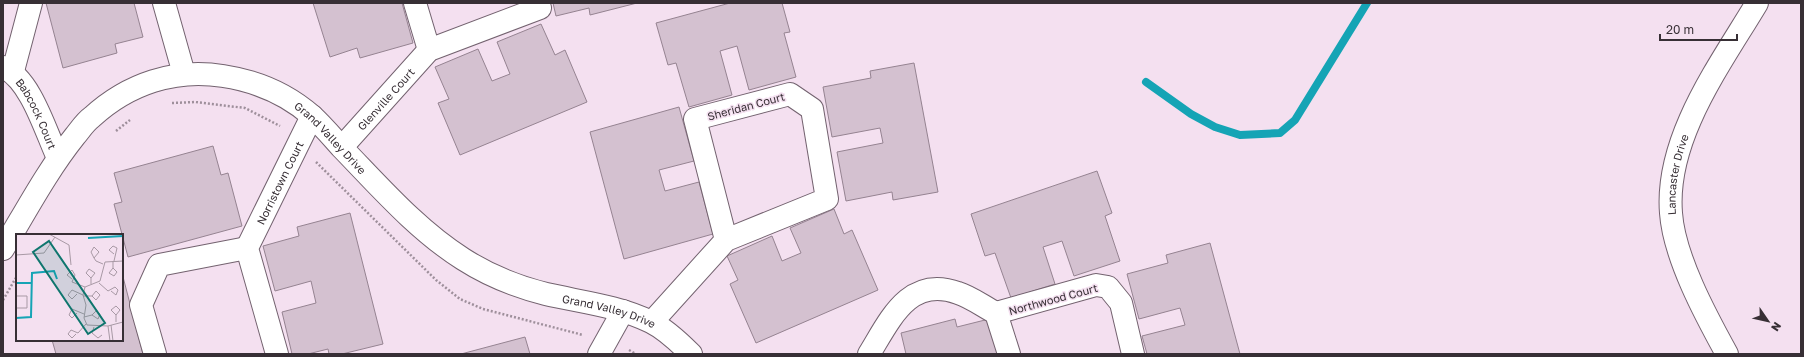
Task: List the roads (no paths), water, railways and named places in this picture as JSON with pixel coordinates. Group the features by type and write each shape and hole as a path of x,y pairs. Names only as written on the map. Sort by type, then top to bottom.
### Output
{"street":[{"name":"Babcock Court","path":"31,3 8,69 30,97 58,158"},
{"path":"164,3 184,74"},
{"path":"415,3 429,50"},
{"name":"Glenville Court","path":"342,147 429,50 540,8 538,3"},
{"name":"Lancaster Drive","path":"1727,354 1710,324 1692,284 1676,241 1671,214 1672,183 1680,144 1708,86 1757,3"},
{"name":"Grand Valley Drive","path":"3,249 58,158 90,118 113,100 134,88 158,78 184,74 214,74 244,79 287,97 312,116 394,201 440,243 464,260 509,282 544,293 623,311 652,322 691,354"},
{"name":"Sheridan Court","path":"652,322 726,240 827,199 812,109 790,94 695,120 726,240"},
{"name":"Norristown Court","path":"247,248 312,116"},
{"path":"155,354 141,305 159,265 247,248 277,354"},
{"name":"Northwood Court","path":"996,313 1096,285 1108,287 1121,303 1133,354"},
{"name":"Northwood Court","path":"869,354 896,309 912,296 924,291 944,288 960,293 996,313 1009,354"},
{"path":"602,348 623,311"}],"waterway":[{"path":"1146,82 1191,114 1215,127 1240,135 1280,133 1295,120 1367,3"}]}
